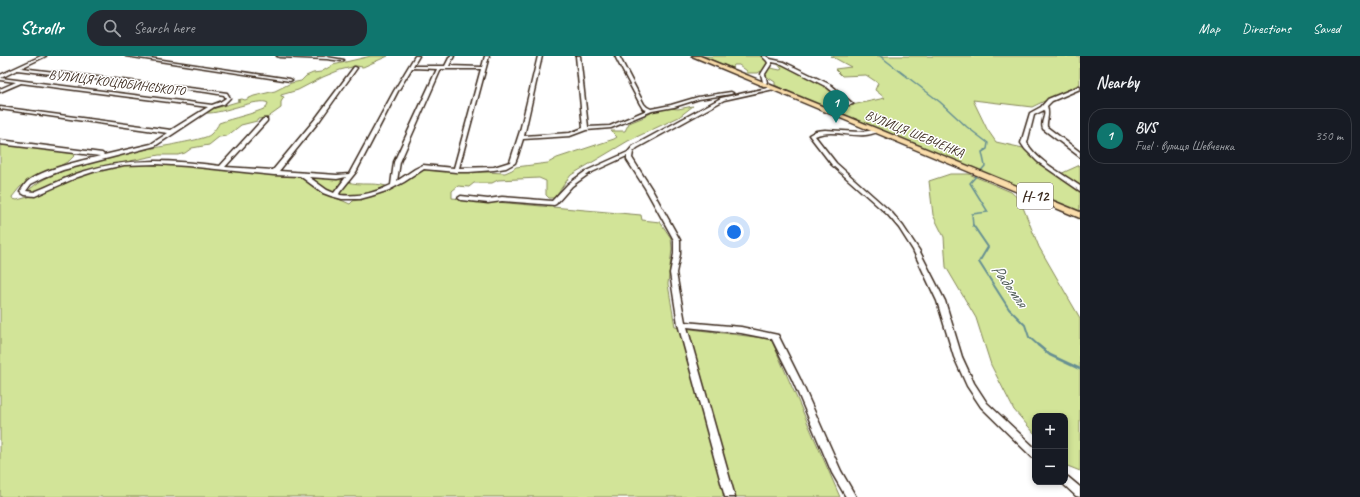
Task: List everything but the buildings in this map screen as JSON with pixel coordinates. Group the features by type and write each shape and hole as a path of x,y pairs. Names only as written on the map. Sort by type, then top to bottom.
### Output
{"main road":[{"name":"ВУЛИЦЯ ШЕВЧЕНКА","path":"695,56 1080,214"}],"street":[{"path":"0,78 15,69 44,56"},
{"path":"128,56 290,80"},
{"path":"279,56 342,60"},
{"path":"338,196 336,194 338,190 351,175 417,56"},
{"path":"446,68 452,56"},
{"path":"456,170 487,56"},
{"path":"302,175 328,193 348,198 359,197 394,185 420,168 456,170 487,169 512,163 520,138 540,56"},
{"path":"578,56 586,129"},
{"path":"617,56 642,104 645,108 651,110"},
{"path":"764,56 769,60 783,63 829,86 851,104"},
{"path":"762,84 765,82 763,74 770,63 769,60"},
{"path":"411,67 484,68"},
{"path":"274,173 318,119 355,68"},
{"path":"394,185 395,167 439,68"},
{"path":"15,69 206,91 227,96 228,99 225,102 212,106 153,145 111,156 99,157 56,170"},
{"name":"ВУЛИЦЯ КОЦЮБИНСЬКОГО","path":"0,78 20,82 212,106"},
{"path":"0,91 20,82"},
{"path":"1080,87 1050,100 1045,106 1031,115 1024,143 1025,147 1080,189"},
{"path":"520,138 570,134 586,129 615,126 641,116 651,110 672,106 698,98 772,88"},
{"path":"461,198 488,201 502,199 554,202 570,185 588,172 630,153 635,147 684,122 718,101 772,88"},
{"path":"1045,106 1047,113 1044,125 1045,128 1080,155"},
{"path":"0,108 173,132"},
{"path":"221,168 265,120"},
{"path":"877,131 860,135 825,132 812,134 834,164 890,214 902,227 916,250 940,301 958,357 970,384 984,405 1032,451"},
{"path":"0,142 111,156"},
{"path":"79,152 79,156 74,160 33,181 24,188 23,192 27,194 34,194 91,171 139,161 162,161 302,175 340,177 351,175"},
{"path":"630,153 630,160 648,188 677,240 677,254 673,273 682,324 730,497"},
{"path":"682,324 747,331 775,337 796,379 837,473 851,497"},
{"path":"1068,483 1080,493"}],"green space":[{"path":"371,56 388,56 363,67 356,66 340,70 298,90 281,95 284,97 281,102 281,108 267,118 258,119 257,121 241,125 227,136 219,137 209,145 192,148 185,153 178,155 159,155 87,170 58,181 39,191 30,192 29,190 41,181 75,166 117,155 204,138 211,134 219,123 266,108 268,103 257,102 214,113 206,112 209,110 240,101 237,100 245,100 254,96 275,91 291,83 301,81 306,76 321,72 333,65"},
{"path":"702,56 763,56 768,61 766,67 780,70 782,69 777,63 782,64 828,86 844,101 852,105 885,98 875,90 878,83 866,75 842,76 835,69 851,67 831,56 1080,56 1080,84 1032,107 973,100 987,129 996,142 1023,148 1058,175 1080,165 1080,212 843,115 844,113 827,109 809,102 775,85 775,82 761,73 761,71 758,73 746,73 747,71 739,65 734,65 732,68"},
{"path":"693,106 679,117 628,141 571,175 554,198 549,198 546,195 546,181 539,178 498,180 492,183 474,183 469,187 458,186 452,191 452,198 641,215 642,220 660,222 671,238 672,249 668,284 675,327 771,339 840,497 0,497 0,145 76,154 69,161 20,187 12,197 13,199 17,200 32,196 60,183 92,171 123,165 158,162 283,176 330,177 344,181 334,197 350,204 353,201 373,196 397,187 426,169 505,173 516,167 548,163 557,158 614,139 617,137 611,131 625,131 629,123 654,111"},
{"path":"950,174 969,174 1011,192 1020,200 1039,247 1080,318 1080,471 1068,466 1068,413 1032,413 1032,431 1014,410 991,365 976,318 946,267 944,237 933,215 929,181"},
{"path":"348,182 358,184 376,184 386,186 386,188 356,196 338,195"}],"waterway":[{"name":"Радомля","path":"880,56 940,102 967,127 988,143 987,149 982,152 985,166 970,183 988,212 972,214 973,226"},
{"name":"Радомля","path":"973,225 988,247 979,262 1009,309 1025,325 1029,337 1039,346"},
{"name":"Радомля","path":"1038,345 1050,355 1080,369"}],"place":[{"name":"BVS","path":"836,123"}]}
